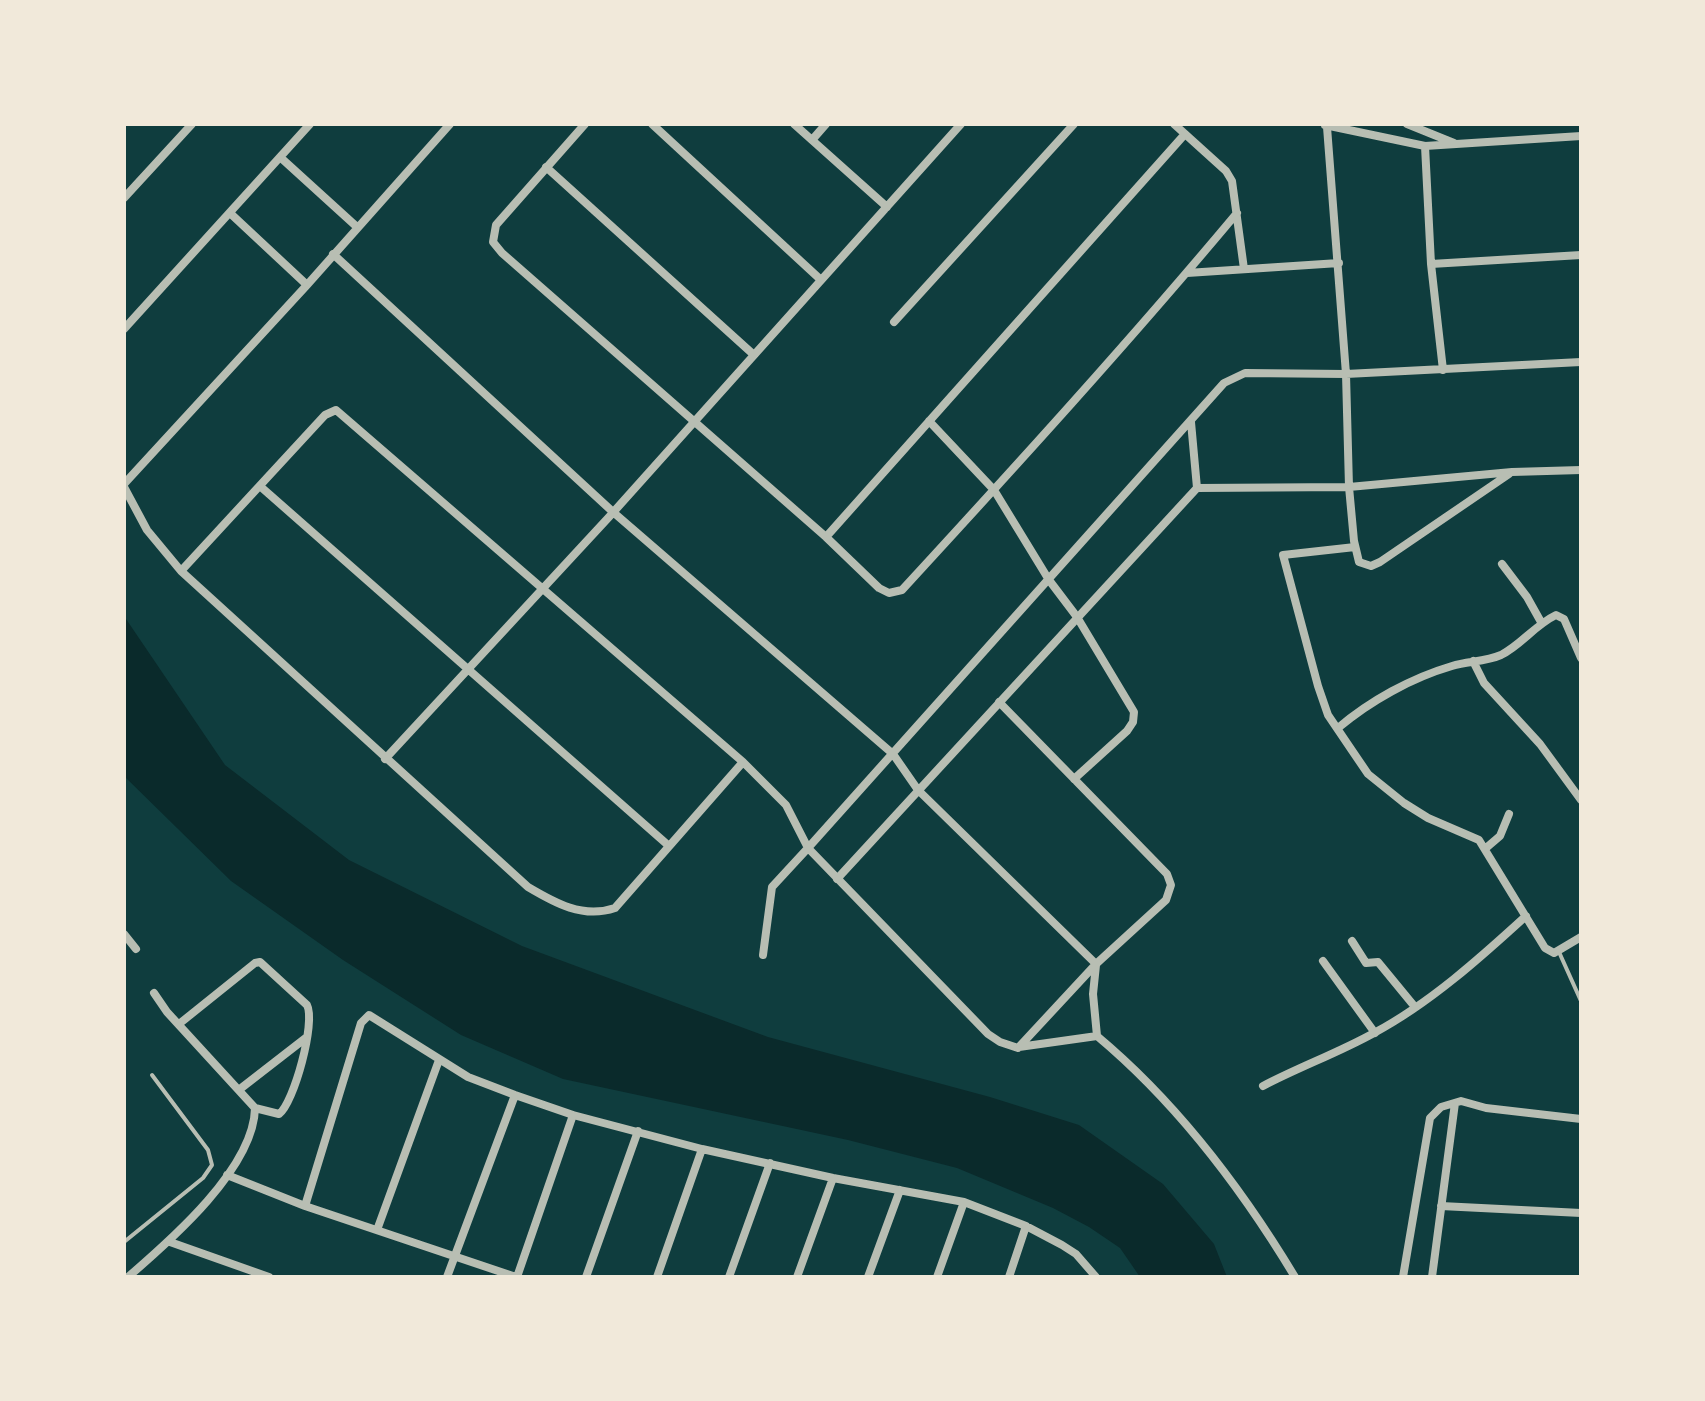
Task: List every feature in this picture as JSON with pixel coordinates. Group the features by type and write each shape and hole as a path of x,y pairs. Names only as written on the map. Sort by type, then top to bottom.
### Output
{"street":[{"path":"124,198 192,124"},
{"path":"124,329 310,124"},
{"path":"450,124 124,486 147,530 181,571 528,887 571,909 603,912 615,908 743,762"},
{"path":"585,124 496,225 493,242 693,423 826,537 883,592 902,590 1187,273 1237,213"},
{"path":"652,124 821,280"},
{"path":"794,124 887,207"},
{"path":"812,140 826,124"},
{"path":"385,759 613,512 961,124"},
{"path":"894,322 1074,124"},
{"path":"1174,124 1226,171 1232,181 1244,269"},
{"path":"1407,124 1459,145"},
{"path":"1512,472 1371,566 1359,562 1349,487 1339,263 1325,126 1425,146 1581,136"},
{"path":"826,537 1185,134"},
{"path":"1425,146 1431,264 1443,370"},
{"path":"280,157 357,227"},
{"path":"546,167 754,355"},
{"path":"231,214 307,285"},
{"path":"333,254 613,512 893,754 918,790 1096,964"},
{"path":"1431,264 1581,255"},
{"path":"1187,273 1339,263"},
{"path":"763,955 772,887 1224,383 1245,373 1346,374 1581,362"},
{"path":"181,571 325,415 336,410 743,762 786,805 808,848 988,1034 1018,1048 1097,1036"},
{"path":"929,421 994,490 1049,580 1077,617 1134,712 1133,722 1127,731 1074,779"},
{"path":"1191,422 1197,488"},
{"path":"837,879 1197,488 1349,487 1512,472 1581,470"},
{"path":"261,487 669,846"},
{"path":"1355,547 1283,555 1328,715 1368,774 1428,818 1471,835 1486,848 1545,948 1559,952 1581,937"},
{"path":"1502,564 1541,622"},
{"path":"1338,728 1374,701 1439,671 1505,653 1541,622 1556,615 1561,616 1579,652"},
{"path":"1473,661 1484,683 1540,744 1581,800"},
{"path":"999,702 1167,874 1171,885 1166,900 1096,964 1018,1048"},
{"path":"1486,848 1500,836 1509,814"},
{"path":"1263,1086 1375,1033 1415,1007 1497,943 1526,916"},
{"path":"124,934 136,949"},
{"path":"1352,941 1366,963 1378,962 1415,1007"},
{"path":"1323,961 1375,1033"},
{"path":"154,993 179,1024 255,1108 271,1114 279,1114 286,1109 307,1037 309,1009 260,962 179,1024"},
{"path":"1096,964 1093,994 1097,1036 1119,1055 1206,1150 1274,1242 1295,1277"},
{"path":"305,1206 361,1023 366,1016 373,1015 468,1077 515,1095 573,1115 702,1149 833,1178 964,1202 1026,1226 1062,1245 1096,1277"},
{"path":"240,1089 307,1037"},
{"path":"377,1230 439,1060"},
{"path":"447,1277 515,1095"},
{"path":"1403,1277 1430,1118 1441,1107 1461,1101 1486,1108 1581,1119"},
{"path":"1432,1277 1455,1103"},
{"path":"128,1277 170,1242 227,1175 251,1130 255,1108"},
{"path":"227,1175 305,1206 517,1277 573,1115"},
{"path":"586,1277 638,1131"},
{"path":"657,1277 702,1149"},
{"path":"729,1277 770,1163"},
{"path":"797,1277 833,1178"},
{"path":"868,1277 900,1190"},
{"path":"937,1277 964,1202"},
{"path":"1441,1206 1581,1213"},
{"path":"1009,1277 1026,1226"},
{"path":"170,1242 269,1277"},
{"path":"1082,1277 1086,1265"}],"lane":[{"path":"1559,952 1581,1001"},
{"path":"124,1242 203,1178 212,1165 208,1150 152,1075"}],"water":[{"path":"124,616 225,765 349,860 522,946 768,1037 990,1097 1079,1125 1163,1184 1214,1244 1227,1277 1140,1277 1120,1248 1089,1227 1053,1208 957,1168 848,1140 563,1079 461,1035 343,960 231,881 124,776"}]}
